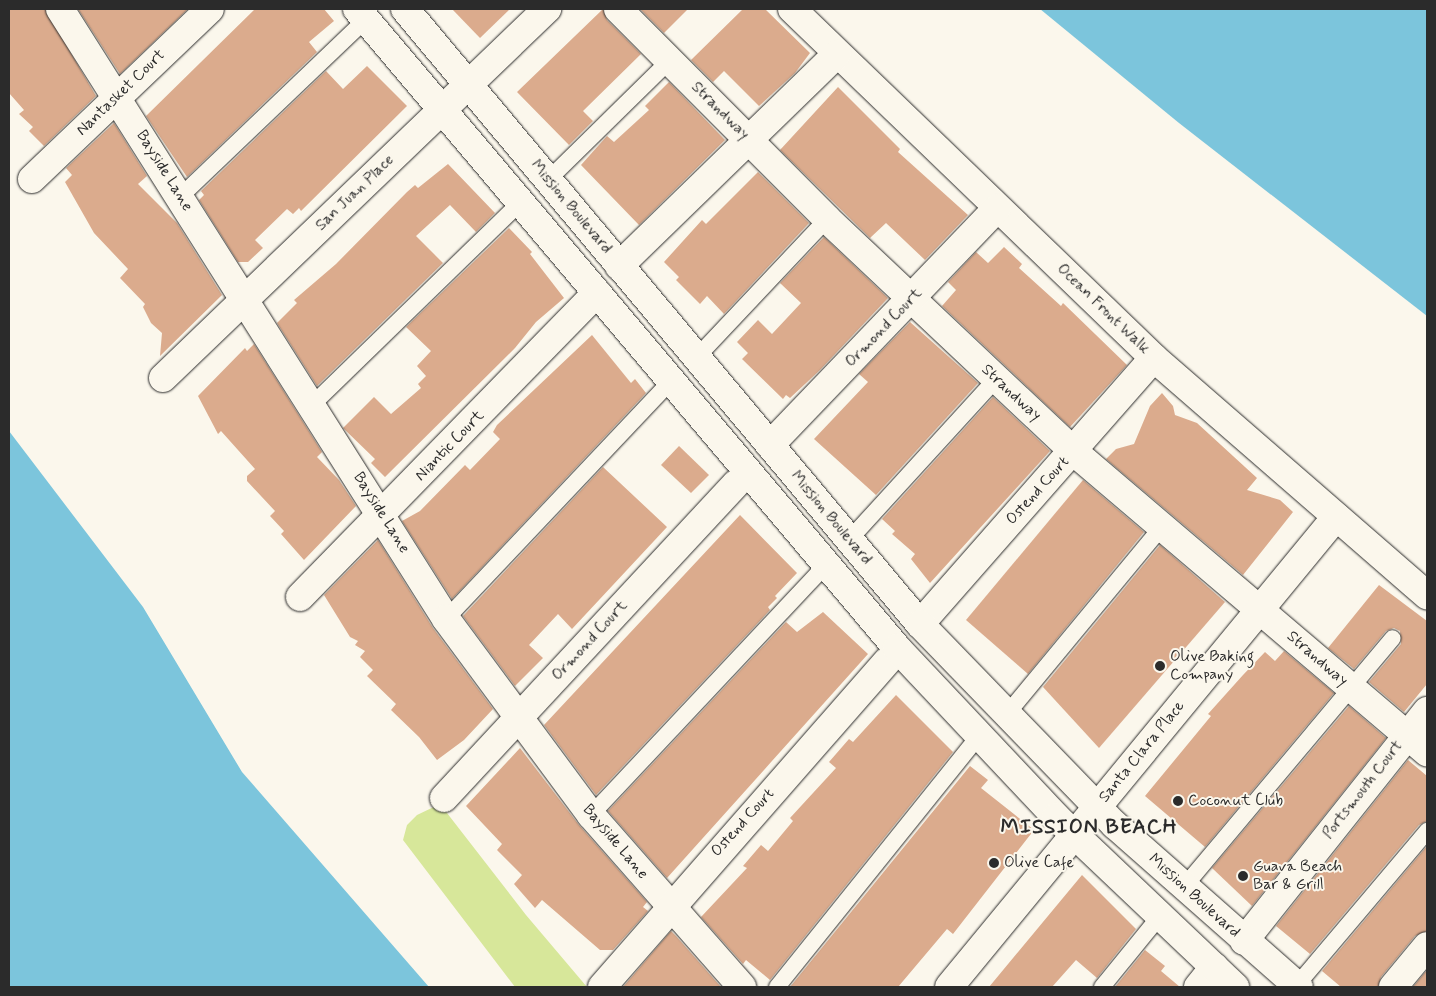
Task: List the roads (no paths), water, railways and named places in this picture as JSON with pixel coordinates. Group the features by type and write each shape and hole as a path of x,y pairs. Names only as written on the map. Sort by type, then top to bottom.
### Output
{"street":[{"name":"Bayside Lane","path":"60,9 383,515 446,619 518,720 591,815 742,987"},
{"name":"Nantasket Court","path":"32,178 116,95 210,9"},
{"name":"Mission Boulevard","path":"405,9 920,624 1097,807 1183,888 1298,986"},
{"name":"San Juan Place","path":"163,378 547,9"},
{"name":"Strandway","path":"618,9 827,219 1073,451 1161,528 1260,609 1350,688 1417,743"},
{"name":"Ocean Front Walk","path":"792,9 836,54 1154,358 1427,595"},
{"name":"Mission Boulevard","path":"362,14 897,648 1074,834 1159,917 1206,977 1235,987"},
{"path":"619,266 836,54"},
{"name":"Ormond Court","path":"770,445 912,300 997,208"},
{"name":"Niantic Court","path":"300,597 383,515 597,293"},
{"name":"Ostend Court","path":"920,624 1154,358"},
{"name":"Ormond Court","path":"444,798 736,484"},
{"name":"Santa Clara Place","path":"949,987 1336,517"},
{"name":"Ostend Court","path":"602,987 670,906 887,661"},
{"name":"Portsmouth Court","path":"1244,941 1417,743 1427,711"},
{"path":"1393,987 1427,946"}],"lane":[{"path":"180,196 362,14"},
{"path":"549,179 670,60"},
{"path":"312,405 520,203"},
{"path":"697,357 827,219"},
{"path":"849,540 996,379"},
{"path":"446,619 671,381"},
{"path":"1007,714 1161,528"},
{"path":"591,815 827,564"},
{"path":"1183,888 1393,638"},
{"path":"777,987 979,736"},
{"path":"1298,986 1427,832"},
{"path":"1102,987 1159,917"}],"water":[{"path":"1040,9 1427,9 1427,316 1179,123"},
{"path":"9,431 143,607 242,772 429,987 9,987"}],"place":[{"name":"Olive Baking Company","path":"1160,666"},
{"name":"Coconut Club","path":"1178,801"},
{"name":"Olive Cafe","path":"994,863"},
{"name":"Guava Beach Bar & Grill","path":"1243,876"}],"district":[{"name":"MISSION BEACH","path":"1089,827"}]}
